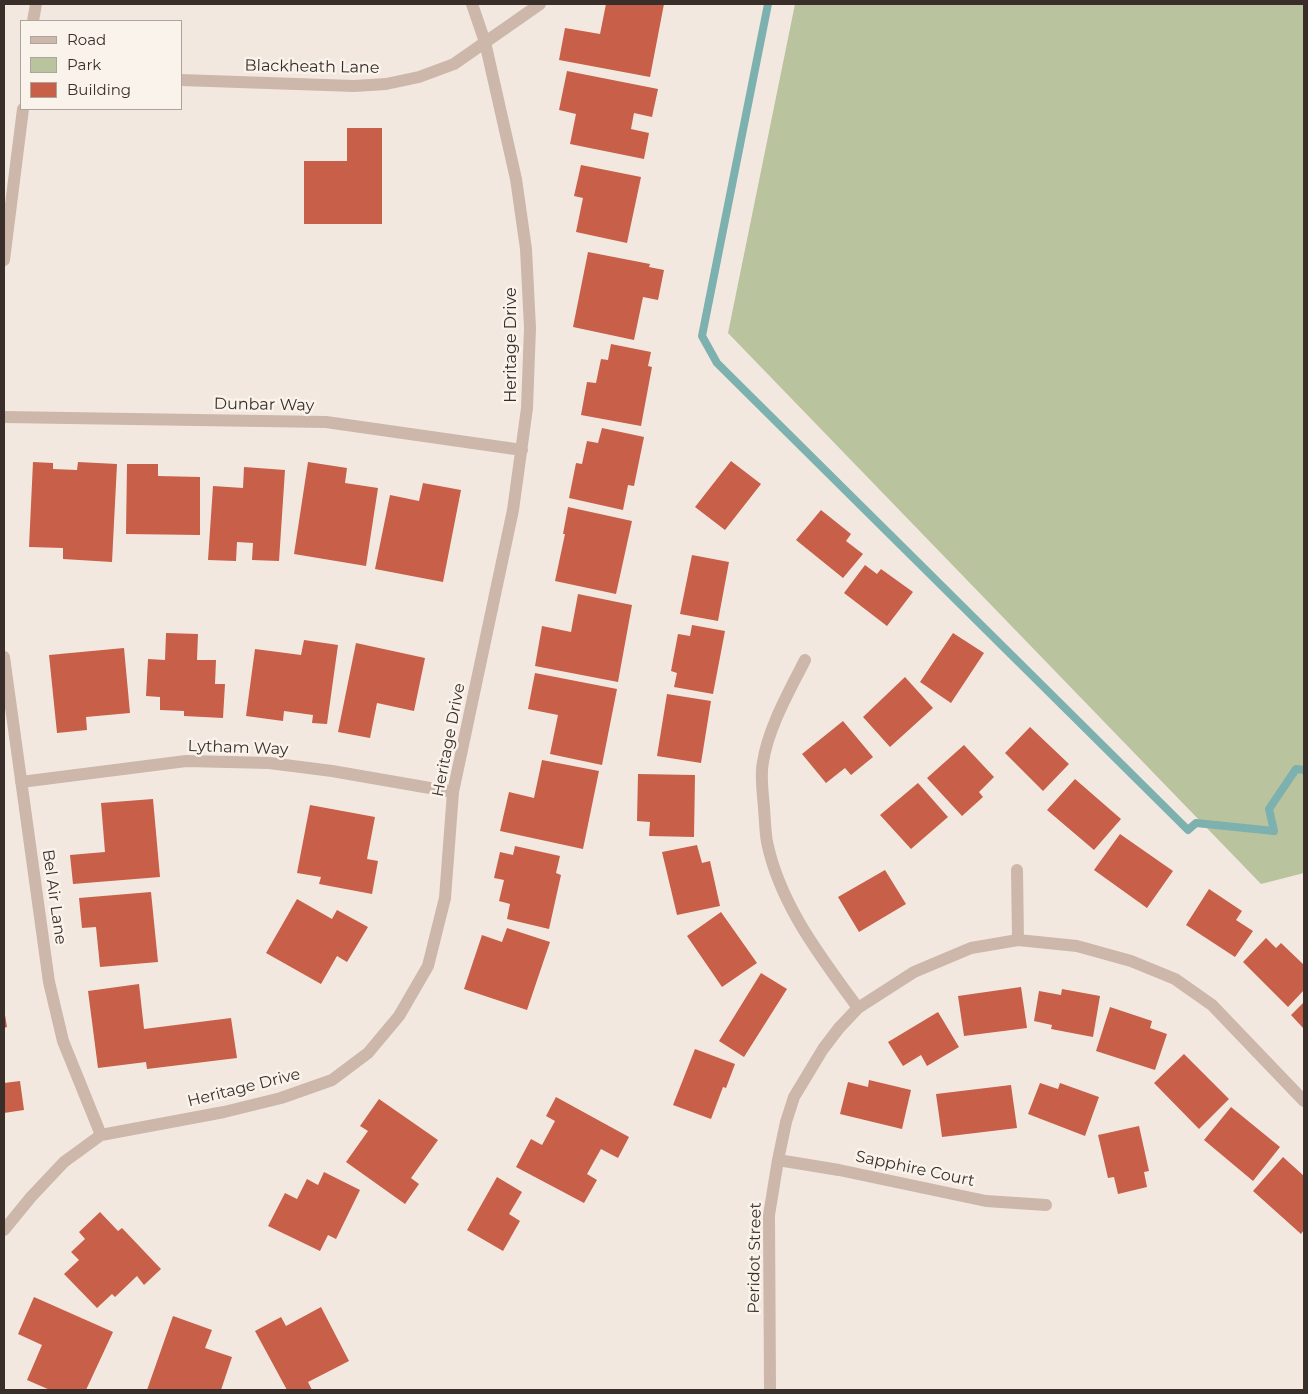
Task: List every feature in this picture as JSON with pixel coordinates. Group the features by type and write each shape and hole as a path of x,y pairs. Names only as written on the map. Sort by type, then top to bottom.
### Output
{"street":[{"path":"33,20 36,4"},
{"name":"Heritage Drive","path":"4,1230 31,1197 64,1162 101,1134 224,1112 281,1098 332,1080 368,1053 399,1016 428,966 445,898 453,792 513,510 527,408 530,328 526,249 516,179 485,42 472,4"},
{"name":"Blackheath Lane","path":"182,80 354,86 386,84 419,78 454,64 540,4"},
{"path":"4,260 23,110"},
{"name":"Dunbar Way","path":"4,417 326,422 522,450"},
{"name":"Bel Air Lane","path":"4,657 54,1010 62,1041 101,1134"},
{"path":"805,660 774,726 762,762 763,802 767,841 778,876 794,913 814,947 858,1008"},
{"name":"Lytham Way","path":"21,782 186,761 269,763 332,770 453,792"},
{"path":"1018,870 1018,940"},
{"name":"Peridot Street","path":"770,1390 769,1215 786,1122 794,1097 823,1049 858,1008 914,972 971,948 1018,940 1077,946 1131,961 1176,980 1212,1005 1304,1101"},
{"name":"Sapphire Court","path":"778,1160 839,1170 986,1201 1046,1204"}],"green space":[{"path":"795,4 1304,4 1304,873 1261,884 728,333"}],"building":[{"path":"606,4 664,4 650,77 559,60 565,28 600,34"},
{"path":"567,71 658,89 652,117 634,113 631,129 649,133 644,159 570,144 576,114 559,110"},
{"path":"347,128 382,128 382,224 304,224 304,161 347,161"},
{"path":"581,165 641,177 627,243 576,232 583,198 574,196"},
{"path":"588,252 650,264 649,267 664,270 658,300 643,297 634,340 573,327"},
{"path":"611,344 651,352 648,366 652,367 641,426 581,415 587,382 596,383 601,359 608,360"},
{"path":"602,428 644,437 634,486 628,485 623,510 569,498 576,463 582,464 587,441 598,443"},
{"path":"731,461 761,484 725,530 695,507"},
{"path":"33,462 53,463 53,469 77,470 78,462 117,464 112,562 63,559 63,548 29,547"},
{"path":"308,462 347,468 345,483 378,488 366,566 294,554"},
{"path":"127,464 158,464 158,476 200,477 200,535 126,534"},
{"path":"244,467 285,470 279,561 252,560 253,543 237,542 236,561 208,560 213,486 243,488"},
{"path":"423,483 461,490 443,582 375,569 390,495 419,501"},
{"path":"568,507 632,521 616,594 555,581 565,534 563,534"},
{"path":"821,510 851,534 846,541 863,554 843,578 796,540"},
{"path":"692,555 729,562 718,621 680,614"},
{"path":"865,565 877,574 881,569 913,592 887,626 844,593"},
{"path":"578,594 632,605 618,682 535,666 542,626 571,632"},
{"path":"692,625 725,631 713,694 674,687 677,673 671,671 678,634 690,636"},
{"path":"166,633 198,634 197,660 216,660 215,684 225,684 223,718 184,716 184,711 160,710 160,697 146,696 148,659 165,660"},
{"path":"953,633 984,653 951,703 920,682"},
{"path":"304,640 338,645 327,724 312,723 313,715 284,711 283,721 246,716 255,649 301,655"},
{"path":"356,643 425,658 414,711 377,703 370,738 338,732"},
{"path":"124,648 130,713 86,717 87,730 57,733 49,655"},
{"path":"535,673 617,689 602,765 550,754 558,715 528,709"},
{"path":"905,677 933,708 890,747 863,717"},
{"path":"667,694 711,701 701,763 657,756"},
{"path":"843,721 873,757 851,775 845,768 826,783 802,754"},
{"path":"1030,727 1069,764 1043,791 1005,753"},
{"path":"964,745 994,777 979,792 983,797 962,816 927,778"},
{"path":"542,760 599,771 583,849 500,831 509,792 534,798"},
{"path":"638,774 695,775 694,837 649,836 650,822 637,821"},
{"path":"1075,779 1121,819 1094,850 1047,810"},
{"path":"918,783 948,817 911,849 880,815"},
{"path":"153,799 160,877 73,884 70,855 105,852 101,803"},
{"path":"310,805 375,817 367,859 378,861 372,894 319,884 321,877 297,873"},
{"path":"1120,834 1173,871 1147,908 1094,870"},
{"path":"697,845 702,863 710,861 720,906 677,915 662,852"},
{"path":"515,846 560,856 556,873 561,875 549,929 507,919 510,904 499,901 504,880 494,878 500,852 513,855"},
{"path":"885,870 906,904 859,932 838,897"},
{"path":"1209,889 1242,911 1236,920 1253,931 1235,957 1186,925"},
{"path":"151,892 158,962 100,967 96,927 82,928 79,898"},
{"path":"297,899 332,919 337,910 368,927 347,962 337,956 321,984 266,953"},
{"path":"721,912 757,963 722,987 687,936"},
{"path":"507,928 550,942 527,1010 464,989 482,935 502,942"},
{"path":"1266,938 1276,948 1281,943 1304,965 1304,990 1288,1007 1243,962"},
{"path":"761,973 787,989 744,1057 719,1041"},
{"path":"139,984 144,1029 231,1018 237,1058 147,1069 146,1062 98,1068 88,991"},
{"path":"1021,987 1027,1028 964,1036 958,996"},
{"path":"1062,989 1100,996 1093,1037 1051,1029 1052,1025 1034,1021 1039,991 1061,995"},
{"path":"1304,1002 1304,1029 1291,1015"},
{"path":"1110,1007 1152,1021 1150,1028 1167,1034 1155,1070 1096,1051"},
{"path":"4,1009 7,1027 4,1028"},
{"path":"938,1012 959,1047 927,1066 921,1055 903,1066 888,1042"},
{"path":"695,1049 735,1064 726,1088 723,1087 711,1119 673,1105"},
{"path":"1184,1054 1229,1099 1199,1129 1154,1083"},
{"path":"869,1080 911,1090 902,1129 840,1114 848,1082 868,1087"},
{"path":"20,1081 24,1110 4,1113 4,1083"},
{"path":"1040,1083 1058,1089 1060,1083 1099,1097 1085,1136 1028,1114"},
{"path":"1011,1085 1017,1128 942,1137 936,1094"},
{"path":"556,1097 629,1137 618,1158 601,1149 587,1174 597,1180 584,1203 516,1167 531,1139 542,1145 555,1121 546,1116"},
{"path":"379,1099 438,1140 411,1178 419,1184 405,1204 346,1162 368,1131 360,1126"},
{"path":"1231,1107 1280,1147 1253,1181 1204,1140"},
{"path":"1139,1126 1149,1171 1144,1172 1147,1187 1118,1194 1114,1177 1108,1178 1098,1135"},
{"path":"1283,1157 1304,1176 1304,1230 1301,1234 1253,1191"},
{"path":"324,1172 360,1190 336,1239 328,1235 320,1251 268,1226 285,1193 297,1199 307,1179 318,1185"},
{"path":"497,1177 522,1192 509,1214 520,1221 503,1251 467,1230"},
{"path":"100,1212 118,1231 122,1228 161,1269 144,1285 137,1276 115,1297 112,1294 97,1308 64,1274 79,1260 71,1252 85,1239 79,1232"},
{"path":"34,1297 113,1332 86,1390 50,1390 27,1380 42,1345 18,1334"},
{"path":"321,1307 349,1361 308,1382 312,1390 287,1390 255,1331 281,1317 286,1326"},
{"path":"173,1316 212,1330 205,1348 232,1357 221,1390 147,1390"}],"waterway":[{"path":"768,4 702,336 717,363 1188,830 1196,823 1274,831 1269,809 1296,769 1304,770"}]}
